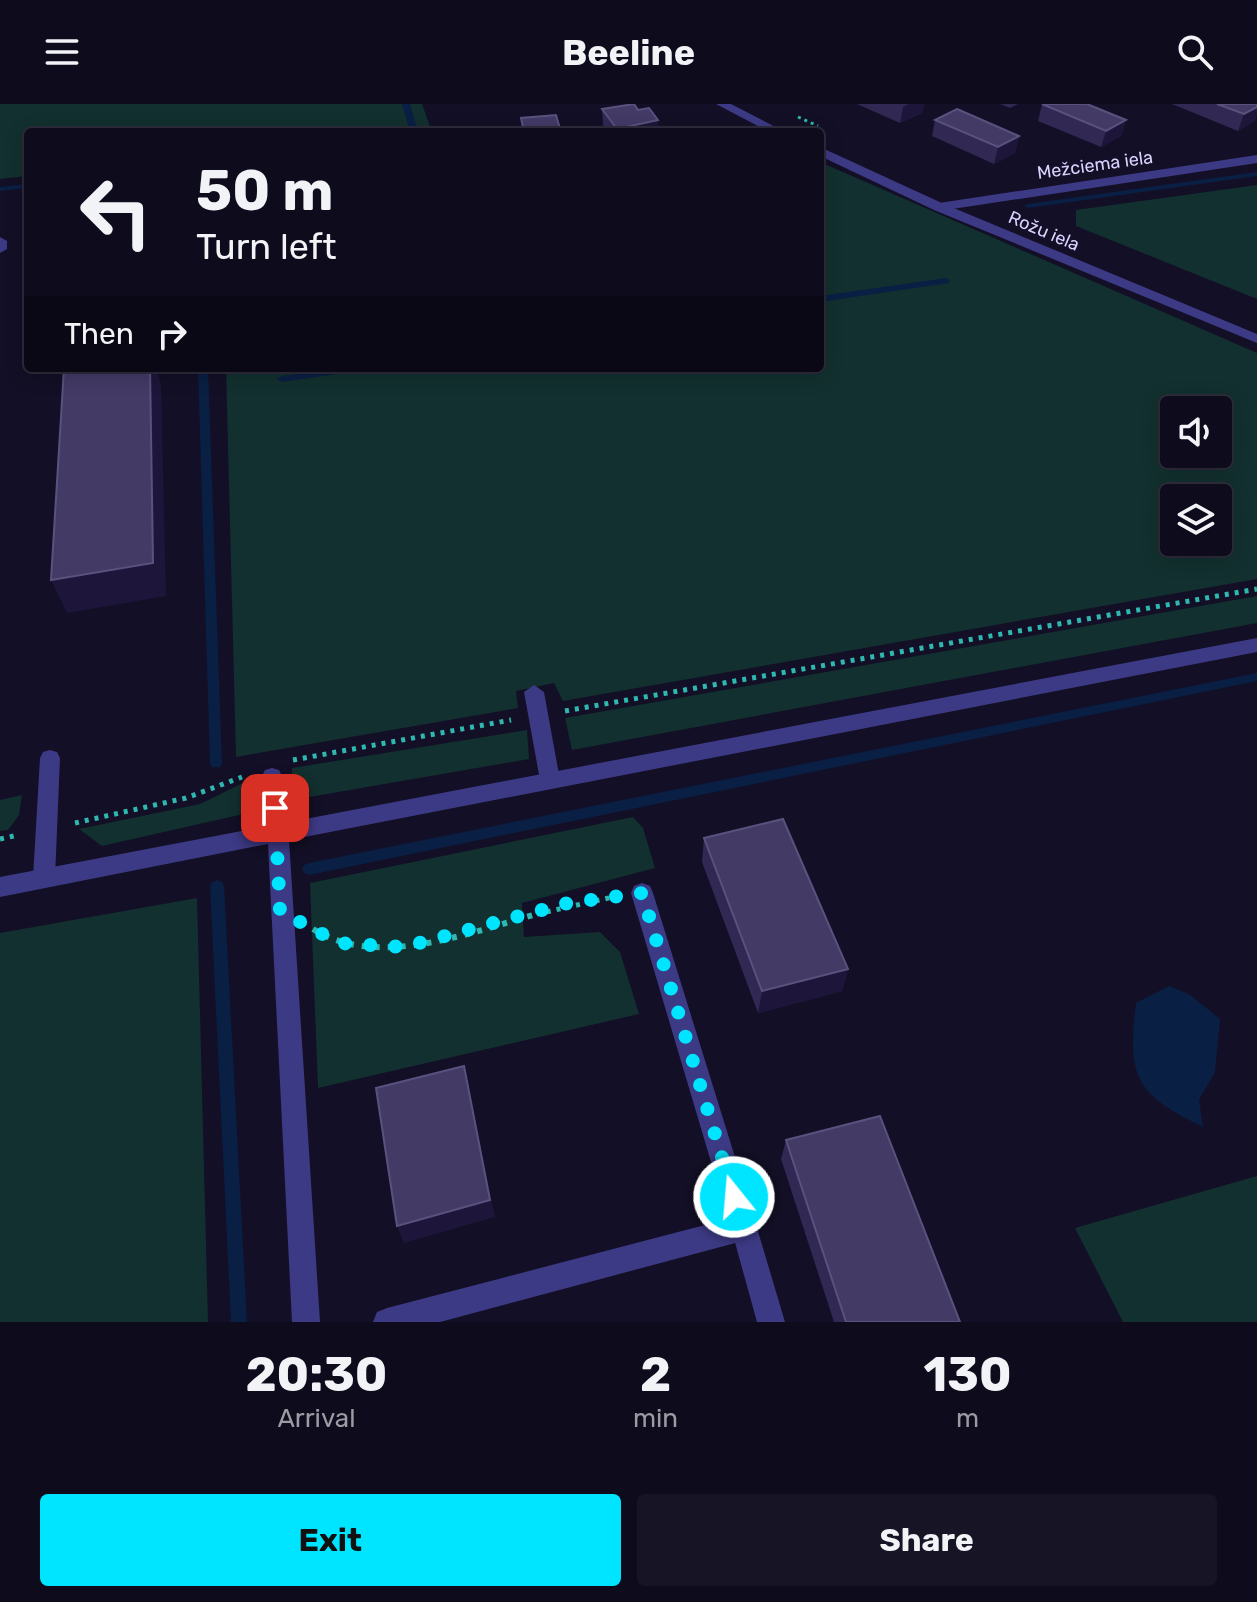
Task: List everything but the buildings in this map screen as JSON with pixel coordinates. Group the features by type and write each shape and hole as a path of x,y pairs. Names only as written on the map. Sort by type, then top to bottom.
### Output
{"street":[{"path":"722,104 771,128"},
{"name":"Rožu iela","path":"824,153 939,207 1257,339"},
{"name":"Mežciema iela","path":"939,207 1257,159"},
{"path":"0,241 0,249"},
{"path":"0,887 1257,645"},
{"path":"534,692 550,780"},
{"path":"44,878 50,758"},
{"path":"267,770 278,832 280,911 306,1322"},
{"path":"642,893 771,1322"},
{"path":"387,1322 744,1228"}],"path":[{"path":"0,839 186,798 267,770 539,716 1257,589"},
{"path":"280,911 339,943 404,947 568,903 642,893"}],"green space":[{"path":"0,104 422,104 431,128 24,128 24,176 0,179"},
{"path":"824,164 1257,353 1257,579 563,701 554,683 516,691 518,708 236,757 226,372 824,372"},
{"path":"1257,185 1257,299 1076,226 1076,210"},
{"path":"1257,596 1257,623 572,750 565,718"},
{"path":"527,730 529,759 292,800 292,768"},
{"path":"249,780 248,813 102,846 79,829 200,804"},
{"path":"22,795 19,815 8,830 0,831 0,800"},
{"path":"633,817 643,828 655,868 522,903 524,937 600,932 620,952 639,1014 318,1088 310,883"},
{"path":"197,898 208,1322 0,1322 0,933"},
{"path":"1257,1176 1257,1322 1123,1322 1075,1228"}],"water":[{"path":"1169,986 1189,994 1220,1019 1215,1072 1199,1100 1203,1127 1150,1093 1135,1066 1136,1003"}],"waterway":[{"path":"406,104 413,128"},
{"path":"1028,206 1257,174"},
{"path":"0,189 24,186"},
{"path":"824,298 946,281"},
{"path":"203,372 216,764"},
{"path":"282,379 330,372"},
{"path":"309,869 1257,677"},
{"path":"217,886 239,1322"}],"route":[{"path":"275,808 280,911 339,943 404,947 568,903 642,893 734,1197"}]}
